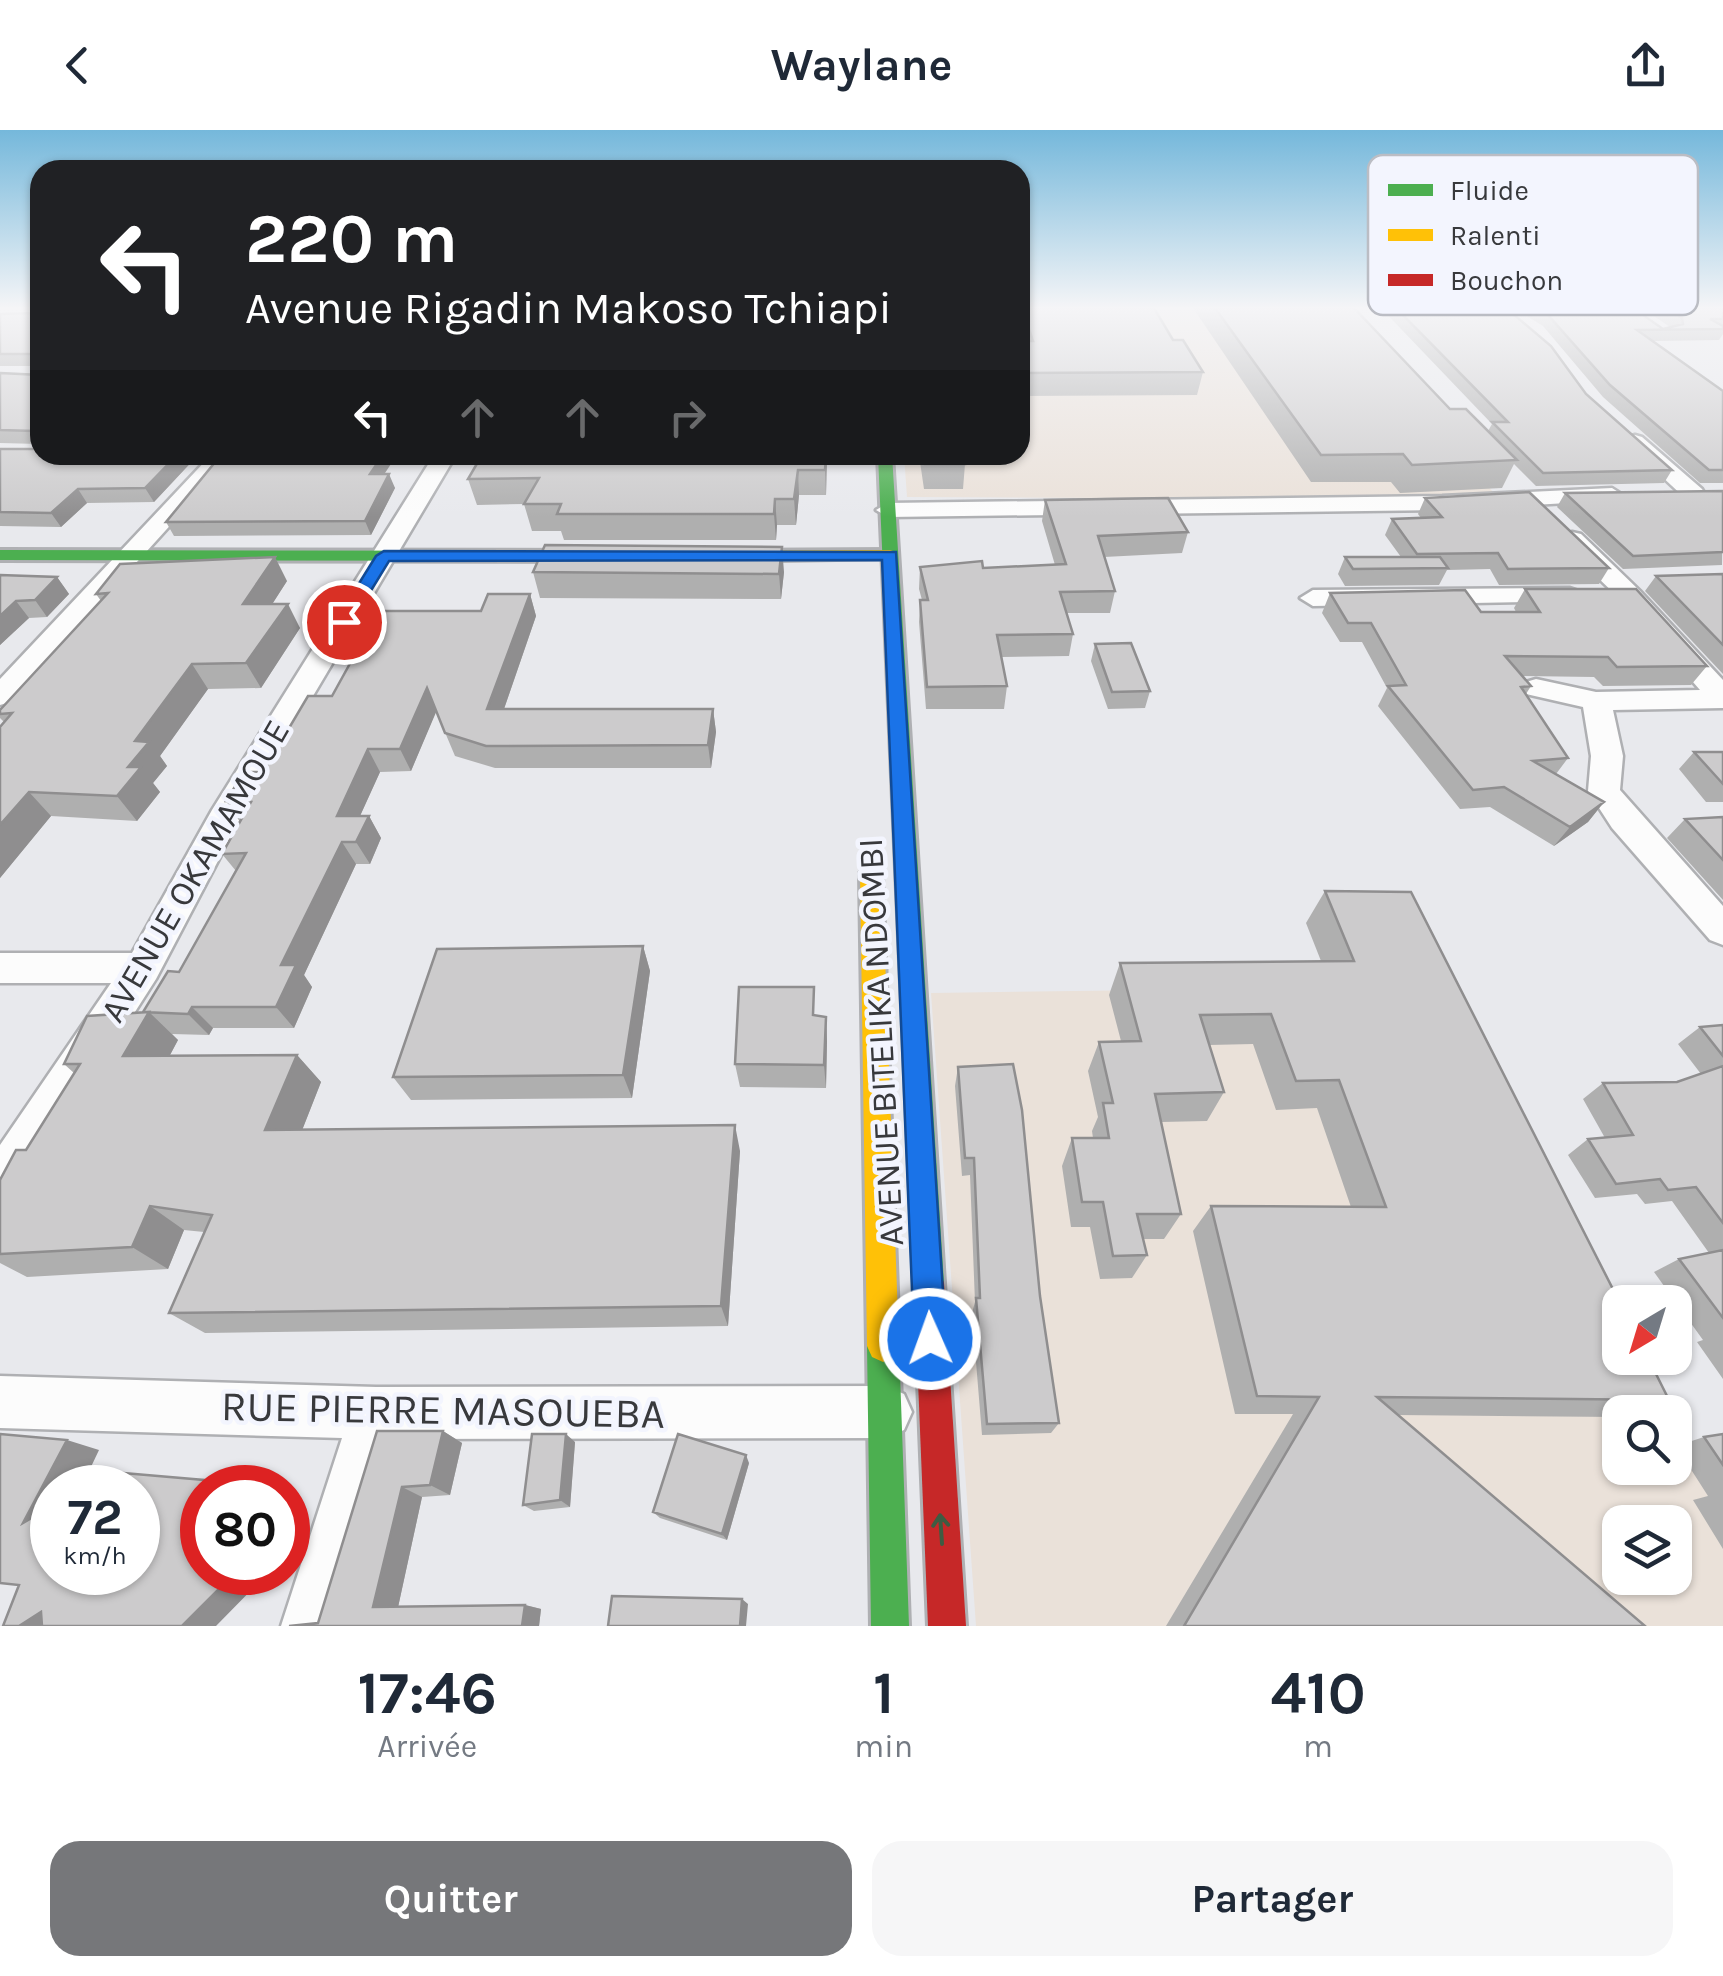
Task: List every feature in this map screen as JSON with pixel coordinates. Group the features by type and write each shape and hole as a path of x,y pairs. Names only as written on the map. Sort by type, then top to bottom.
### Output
{"main road":[{"name":"AVENUE BITELIKA NDOMBI","path":"886,465 947,1626"},
{"path":"683,556 890,555"},
{"path":"0,556 623,556"},
{"name":"AVENUE BITELIKA NDOMBI","path":"871,849 890,1626"}],"street":[{"path":"1618,425 1694,494"},
{"path":"0,696 214,465"},
{"name":"AVENUE OKAMAMOUE","path":"0,1182 143,968 224,818 439,465"},
{"path":"1503,470 1528,497 1632,585 1723,698"},
{"path":"888,510 1442,503 1723,493"},
{"path":"1314,598 1632,585"},
{"path":"1692,663 1723,662"},
{"path":"1536,688 1596,701 1723,698"},
{"path":"1596,701 1607,756 1604,791 1624,820 1723,930"},
{"path":"0,968 143,968"},
{"name":"RUE PIERRE MASOUEBA","path":"0,1402 376,1413 886,1412"},
{"path":"312,1626 376,1413"}],"shaded area":[{"path":"1030,378 1393,378 1500,500 907,497 905,465 1030,465"},
{"path":"1452,986 1602,1318 1602,1375 1651,1375 1661,1395 1602,1395 1602,1485 1692,1485 1692,1455 1723,1516 1723,1626 976,1626 931,993"}],"building":[{"path":"0,378 30,378 30,431 0,430"},
{"path":"1265,378 1420,378 1450,409 1466,409 1517,460 1412,465 1403,454 1321,455"},
{"path":"1465,378 1574,378 1586,394 1672,470 1543,473 1492,422 1508,422"},
{"path":"1604,378 1704,378 1723,391 1723,470 1709,470"},
{"path":"0,449 30,449 30,465 167,465 145,488 78,489 51,513 0,512"},
{"path":"213,465 376,465 370,474 389,474 365,521 166,522"},
{"path":"476,465 825,465 825,470 798,470 794,499 775,499 774,514 557,514 561,504 524,504 539,478 468,479"},
{"path":"1723,491 1723,552 1633,556 1565,493"},
{"path":"1529,492 1609,568 1508,569 1498,553 1417,554 1392,519 1442,517 1425,498"},
{"path":"1168,498 1188,532 1098,536 1115,591 1060,592 1073,634 997,635 1007,686 927,687 920,600 928,600 920,567 982,561 983,568 1066,564 1045,500"},
{"path":"545,545 782,547 779,574 533,572"},
{"path":"275,557 243,604 288,604 246,663 192,664 135,741 149,742 128,767 141,767 117,796 29,792 0,825 0,727 12,713 0,714 0,710 108,593 96,594 120,564"},
{"path":"1345,557 1440,557 1448,568 1353,569"},
{"path":"1723,574 1723,645 1656,576"},
{"path":"0,575 57,577 35,600 16,601 0,616"},
{"path":"1525,589 1636,589 1707,666 1617,667 1608,657 1505,656 1531,686 1521,687 1568,758 1533,761 1604,802 1570,827 1504,787 1473,790 1388,686 1406,685 1371,623 1348,623 1330,593 1465,590 1481,612 1540,612"},
{"path":"488,594 530,594 487,709 713,709 708,745 486,746 445,733 427,688 400,749 368,749 337,816 369,816 356,842 342,842 281,965 296,965 276,1007 192,1007 188,1014 143,1012 168,971 179,972 246,853 222,854 251,802 226,801 244,772 263,772 308,696 332,696 379,611 481,611"},
{"path":"1131,643 1150,691 1112,692 1095,644"},
{"path":"1694,752 1723,752 1723,784"},
{"path":"1723,817 1723,860 1685,819"},
{"path":"1325,891 1411,892 1611,1285 1602,1285 1602,1375 1656,1375 1666,1395 1602,1395 1602,1399 1377,1397 1602,1589 1602,1595 1609,1595 1645,1626 1184,1626 1319,1397 1257,1396 1211,1206 1386,1207 1339,1080 1296,1081 1271,1014 1200,1015 1224,1092 1155,1094 1181,1214 1137,1214 1147,1255 1113,1256 1103,1202 1082,1202 1072,1138 1109,1138 1103,1103 1113,1103 1099,1042 1141,1041 1120,963 1354,961"},
{"path":"643,946 623,1075 393,1077 437,949"},
{"path":"739,987 814,987 813,1015 826,1017 824,1065 735,1064"},
{"path":"149,1012 123,1056 297,1055 265,1130 735,1125 721,1306 169,1313 212,1215 150,1206 132,1247 0,1254 0,1180 16,1150 26,1150 80,1064 64,1064 87,1016"},
{"path":"1723,1025 1723,1056 1700,1027"},
{"path":"1013,1064 1022,1110 1040,1296 1059,1423 987,1424 976,1298 980,1298 974,1158 965,1158 958,1067"},
{"path":"1723,1066 1723,1223 1696,1187 1668,1190 1660,1179 1616,1184 1588,1139 1633,1135 1603,1083 1677,1082"},
{"path":"1723,1250 1723,1318 1679,1259"},
{"path":"377,1431 443,1431 430,1485 402,1487 373,1607 525,1605 522,1626 289,1626 318,1623"},
{"path":"0,1434 67,1440 54,1465 30,1465 30,1510 23,1523 30,1519 30,1595 160,1595 160,1476 180,1478 180,1595 213,1595 182,1626 42,1626 41,1612 19,1626 3,1626 19,1585 0,1583"},
{"path":"532,1434 566,1434 560,1500 523,1505"},
{"path":"678,1434 746,1455 722,1534 653,1512"},
{"path":"1723,1434 1723,1465 1704,1437"},
{"path":"612,1596 742,1599 740,1626 608,1626"}],"traffic: fast":[{"path":"886,465 929,1283"},
{"path":"0,555 605,556"},
{"path":"883,1346 890,1626"}],"traffic: slow":[{"path":"715,556 890,555"},
{"path":"871,873 883,1346"}],"traffic: jam":[{"path":"929,1283 947,1626"}],"route":[{"path":"344,622 384,556 890,555 930,1339"}]}
